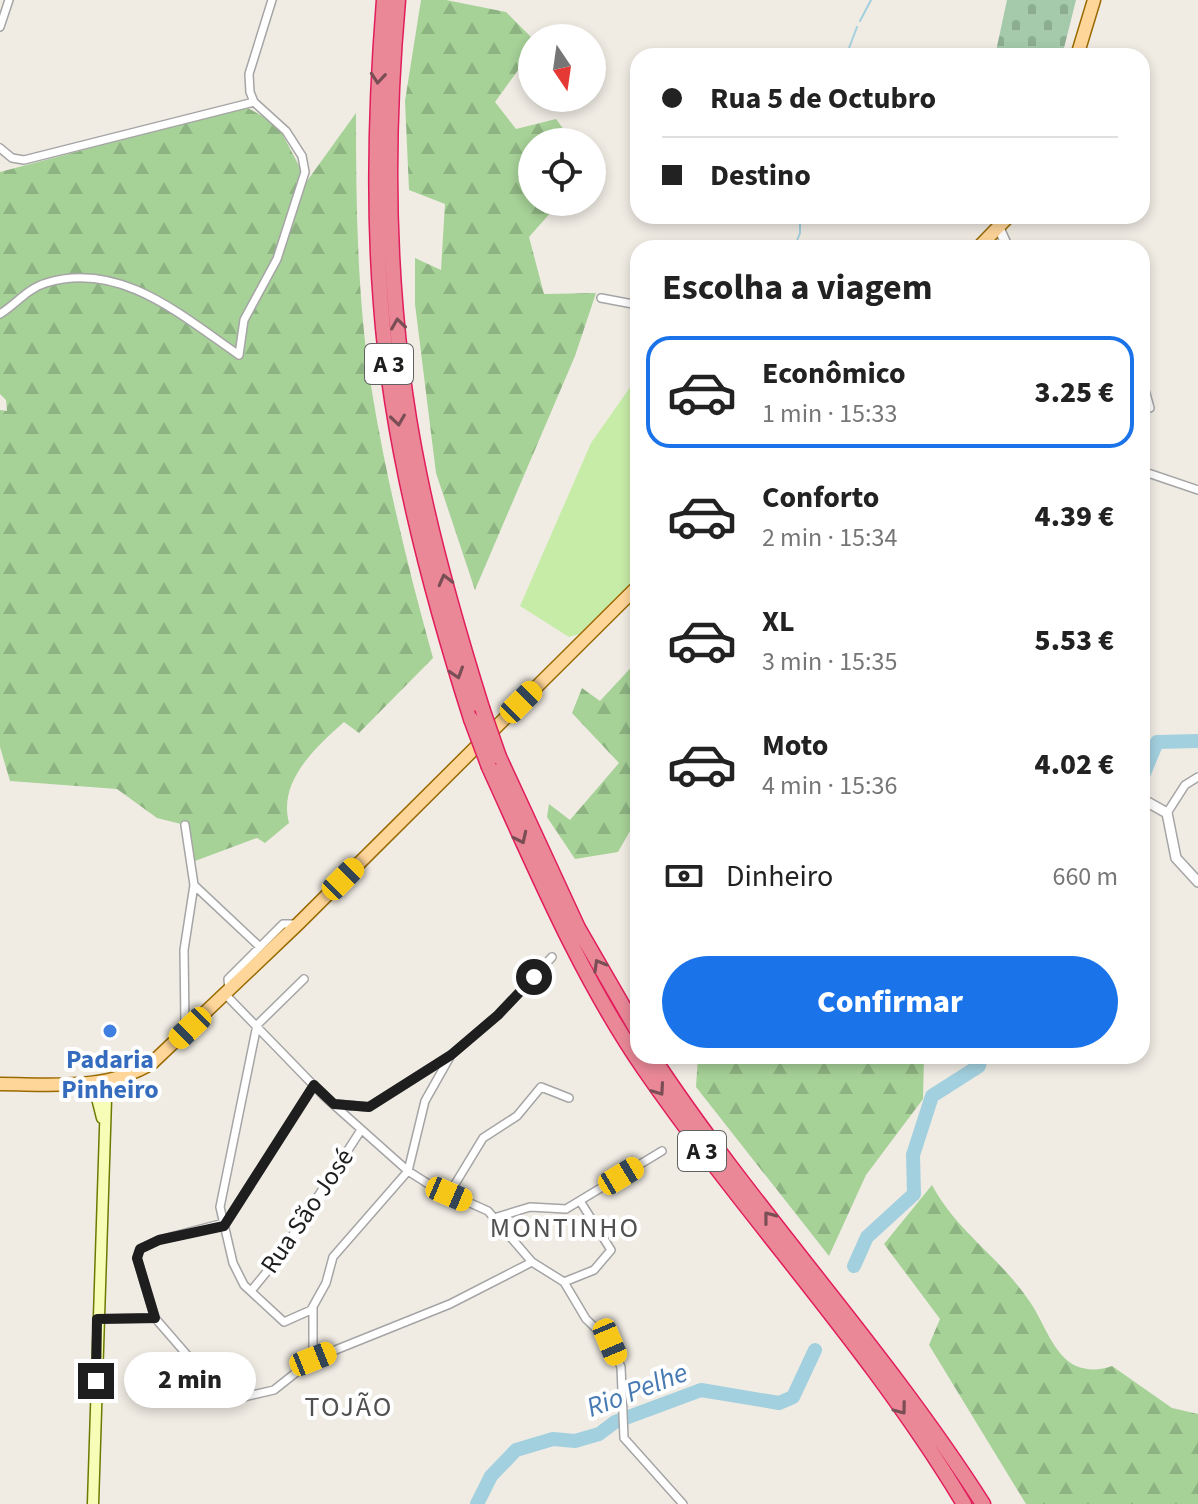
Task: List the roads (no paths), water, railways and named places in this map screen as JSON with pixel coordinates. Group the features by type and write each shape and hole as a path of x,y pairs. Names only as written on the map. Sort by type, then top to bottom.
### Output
{"highway":[{"name":"A 3","path":"384,0 375,104 381,305 405,473 438,616 565,933 630,1045"},
{"name":"A 3","path":"398,0 389,103 395,305 418,472 477,714"},
{"name":"A 3","path":"494,762 578,928 630,1018"},
{"name":"A 3","path":"641,1064 734,1195 837,1322 926,1443 964,1504"},
{"name":"A 3","path":"658,1064 745,1187 947,1448 983,1504"}],"main road":[{"path":"1079,48 1094,0"},
{"path":"986,240 1002,224"},
{"path":"102,1102 120,1082 152,1063 190,1028 630,594"},
{"path":"0,1084 100,1082 134,1073"},
{"path":"93,1504 104,1122 100,1082"},
{"path":"75,1084 102,1102"}],"street":[{"path":"0,27 9,0"},
{"path":"0,314 45,283 91,278 118,281 171,309 239,355 244,320 277,259 306,167 281,125 254,102 249,74 272,0"},
{"path":"0,148 12,158 24,160 254,102"},
{"path":"999,228 1004,240"},
{"path":"601,298 630,303"},
{"path":"1150,474 1198,490"},
{"path":"1198,777 1185,785 1167,813 1176,858 1198,882"},
{"path":"1150,803 1167,813"},
{"path":"185,825 194,885 184,950 185,1023 190,1028"},
{"path":"194,885 260,947"},
{"path":"298,924 283,924 228,979 227,992 314,1085 408,1171 488,1211 532,1262 564,1282 586,1319 610,1342 621,1367 624,1438 683,1504"},
{"path":"334,1104 369,1107 451,1055 498,1015 552,957"},
{"path":"304,979 257,1025 220,1207 233,1263 251,1291 284,1322 313,1306"},
{"path":"313,1359 313,1306 326,1283 333,1257 408,1171 425,1101 451,1055"},
{"path":"314,1085 224,1224 140,1249 137,1258 155,1318 227,1401 274,1390 313,1359 450,1304 532,1262"},
{"path":"449,1194 483,1138 517,1116 541,1087 569,1098"},
{"name":"Rua São José","path":"251,1291 278,1258 361,1130"},
{"path":"494,1218 530,1207 566,1209 662,1151"},
{"path":"564,1282 594,1270 611,1250 580,1201"},
{"path":"97,1319 155,1318"}],"waterway":[{"path":"860,21 871,0"},
{"path":"849,48 857,27"},
{"path":"797,240 800,224"},
{"name":"Rio Pelhe","path":"1150,759 1157,742 1198,741"},
{"name":"Rio Pelhe","path":"854,1266 867,1237 914,1194 913,1155 932,1096 979,1064"},
{"name":"Rio Pelhe","path":"477,1504 491,1476 516,1450 553,1439 575,1441 599,1434 615,1422 701,1390 779,1403 793,1397 815,1350"}],"place":[{"name":"Padaria Pinheiro","path":"110,1031"}],"district":[{"name":"MONTINHO","path":"565,1228"},
{"name":"TOJÃO","path":"349,1407"}]}
